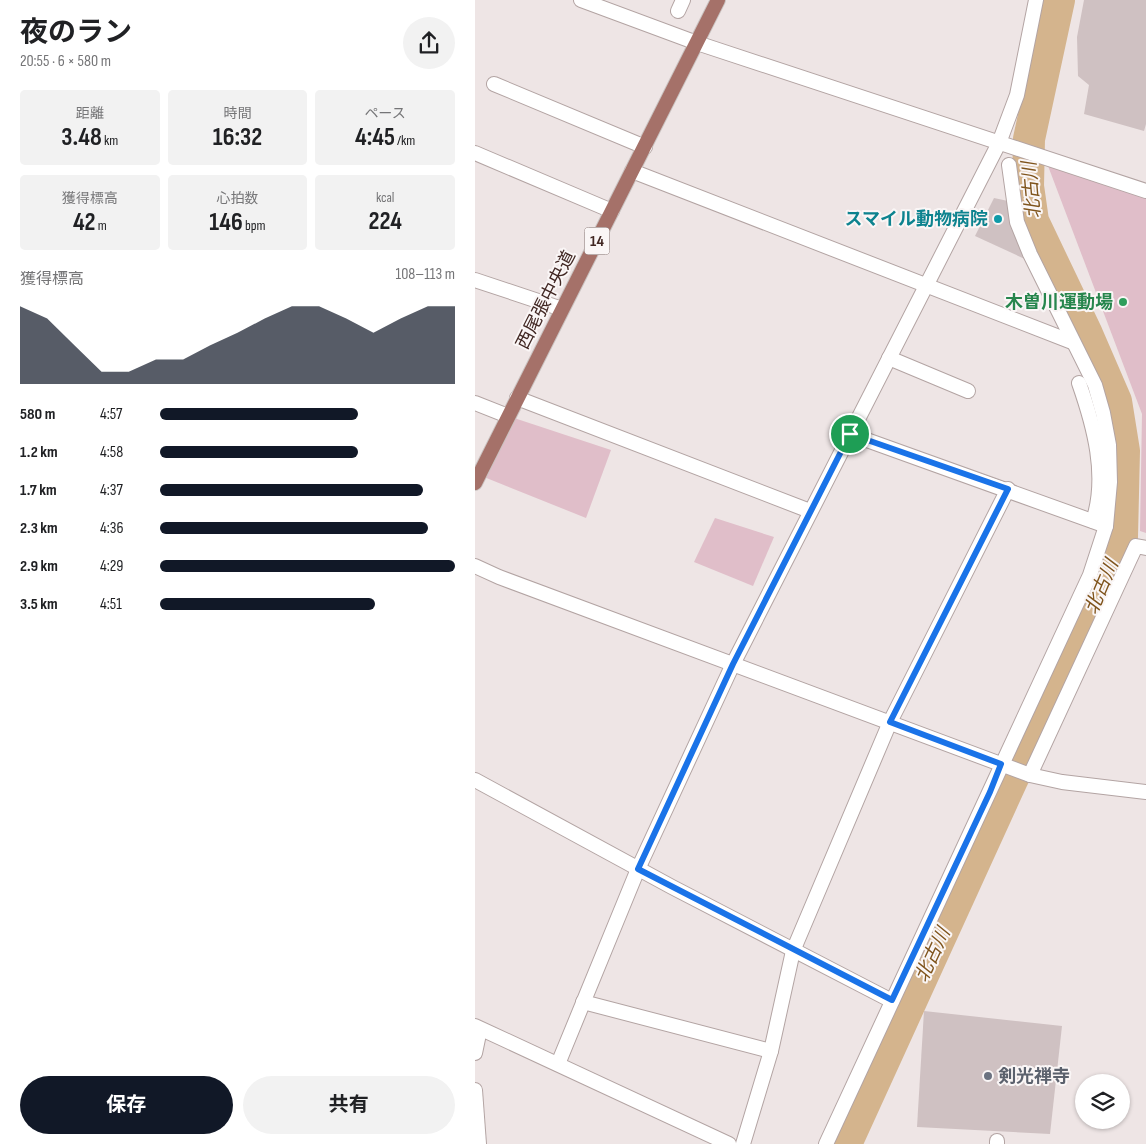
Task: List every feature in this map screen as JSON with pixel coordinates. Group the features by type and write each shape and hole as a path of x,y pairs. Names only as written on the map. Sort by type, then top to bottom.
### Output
{"main road":[{"name":"西尾張中央道","path":"475,483 718,0"}],"street":[{"path":"581,0 697,43 1146,191"},
{"path":"557,1064 638,869 733,664 1000,144 1017,95 1036,0"},
{"path":"495,84 645,147"},
{"path":"475,153 612,212"},
{"path":"826,1144 1090,575 1099,524 1110,482 1109,445 1095,385 1072,342 1051,294 1030,254 1017,222 1010,188 1009,165"},
{"path":"632,171 1072,342"},
{"path":"475,280 562,309"},
{"path":"889,358 968,391"},
{"path":"1079,382 1090,414 1099,463 1099,524"},
{"path":"517,398 810,512"},
{"path":"475,402 508,416"},
{"path":"850,434 1008,489 1099,524"},
{"path":"743,1144 771,1051 793,951 890,722 1008,489"},
{"path":"1028,774 1136,546 1146,548"},
{"path":"475,566 499,577 1028,774 1062,782 1146,792"},
{"path":"475,780 793,951 892,1000"},
{"path":"583,1002 771,1051"},
{"path":"475,1053 478,1028 729,1144"},
{"path":"475,1090 479,1144"}],"shaded area":[{"name":"木曽川運動場","path":"1045,158 1146,191 1146,533 1140,531 1142,414"},
{"path":"508,416 611,450 586,518 479,475"},
{"path":"715,518 774,537 753,586 694,562"},
{"path":"853,1103 867,1109 851,1144 835,1144"}],"building":[{"path":"1084,0 1146,0 1146,124 1144,131 1084,114 1089,85 1078,76 1077,37"},
{"name":"スマイル動物病院","path":"994,198 1008,201 1027,260 975,236"},
{"name":"剣光禅寺","path":"924,1011 1062,1026 1050,1134 917,1127"}],"waterway":[{"name":"北古川","path":"846,1144 1012,780 1108,579 1122,537 1124,451 1116,401 1087,334 1033,221 1028,186 1029,139 1059,0"}],"place":[{"name":"スマイル動物病院","path":"998,219"},
{"name":"木曽川運動場","path":"1123,302"},
{"name":"剣光禅寺","path":"988,1076"}],"route":[{"path":"850,434 1008,489 890,722 1001,764 990,792 892,1000 793,951 638,869 733,664 850,434"}]}
